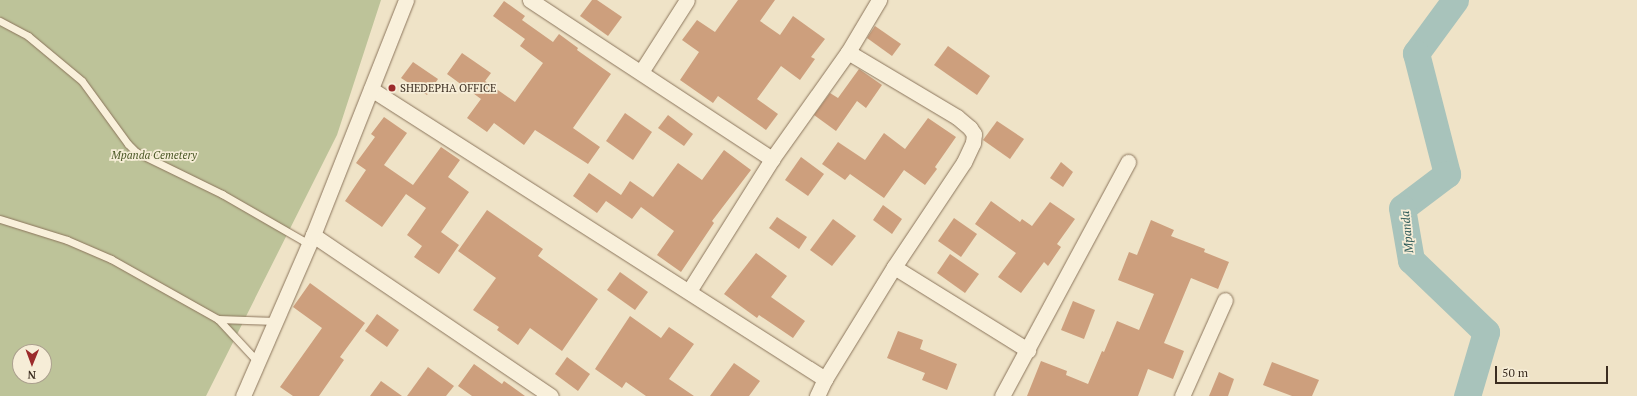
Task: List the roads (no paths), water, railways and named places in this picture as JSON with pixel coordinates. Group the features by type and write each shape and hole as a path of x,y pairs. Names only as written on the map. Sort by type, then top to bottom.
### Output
{"street":[{"path":"249,394 257,361 311,239 406,0"},
{"path":"530,0 772,159"},
{"path":"641,72 687,0"},
{"path":"689,291 772,159 848,52 879,0"},
{"path":"817,396 825,379 894,267 964,162 973,143 974,134 970,128 957,117 848,52"},
{"path":"371,89 825,379"},
{"path":"1002,396 1128,162"},
{"path":"311,239 550,396"},
{"path":"894,267 1028,350"},
{"path":"1182,396 1225,300"}],"lane":[{"path":"0,21 28,36 82,81 128,144 136,152 311,239"},
{"path":"0,219 67,240 111,259 218,319 257,361"},
{"path":"218,319 275,321"}],"waterway":[{"name":"Mpanda","path":"1455,0 1416,53 1447,174 1402,208 1411,260 1486,332 1467,396"}],"place":[{"name":"SHEDEPHA OFFICE","path":"392,88"}],"park label":[{"name":"Mpanda Cemetery","path":"154,155"}]}
